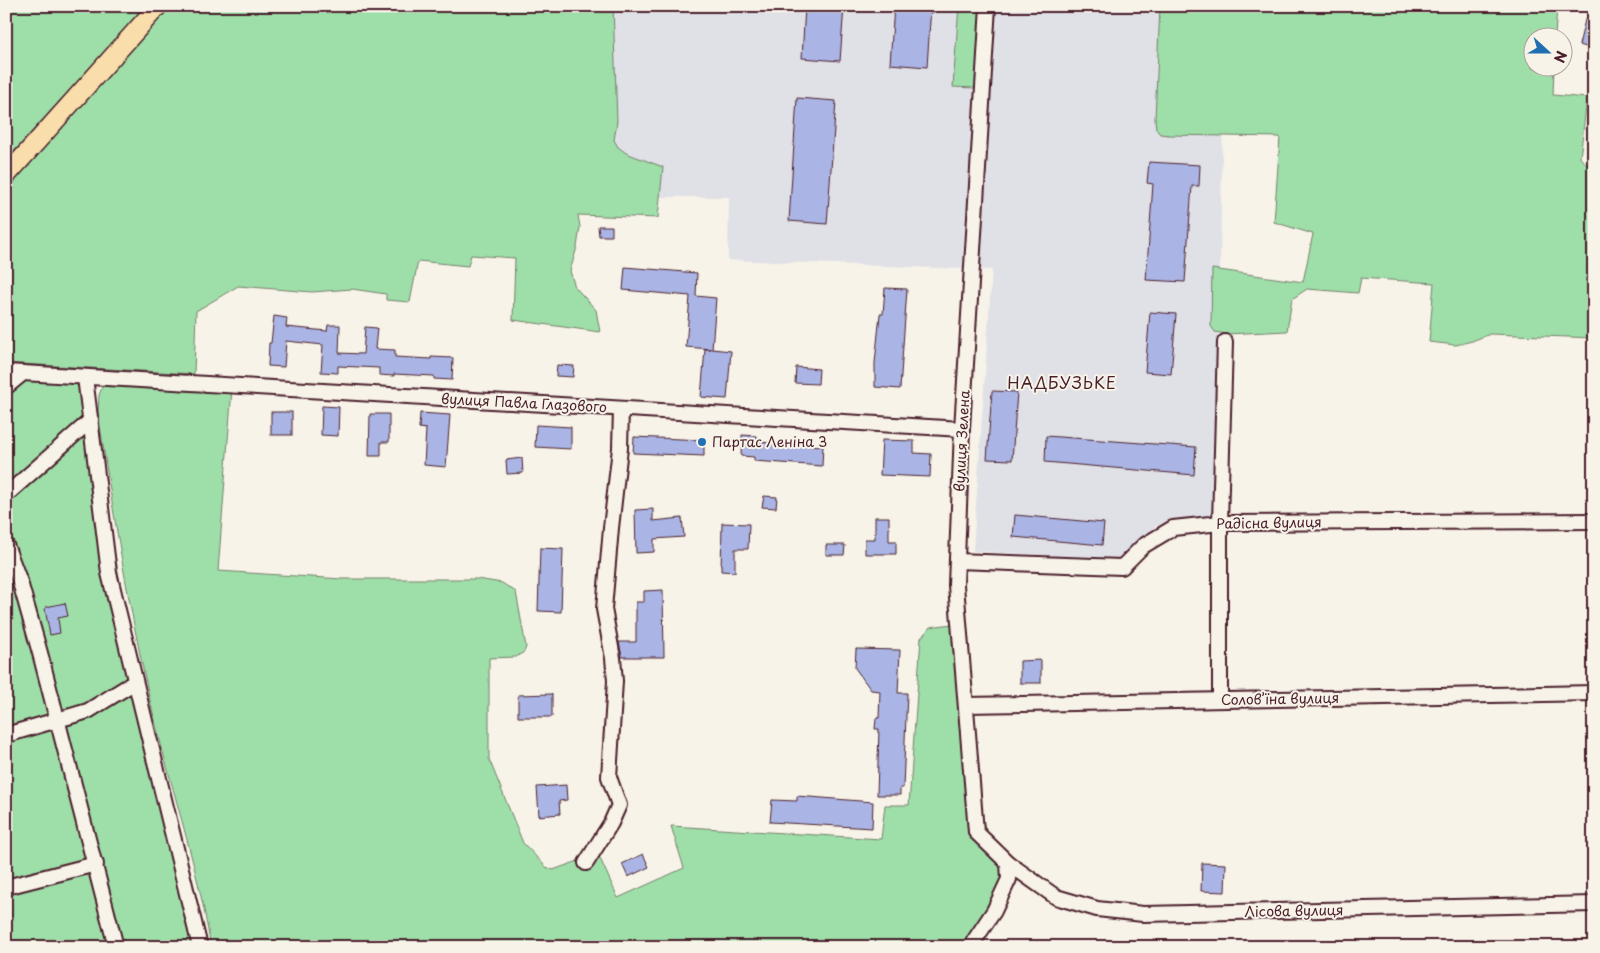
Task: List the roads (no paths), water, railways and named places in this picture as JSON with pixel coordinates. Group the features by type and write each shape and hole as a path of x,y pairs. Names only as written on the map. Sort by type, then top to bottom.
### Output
{"main road":[{"path":"6,176 158,6"}],"street":[{"name":"вулиця Зелена","path":"988,6 962,429 956,585 976,832 1008,863"},
{"path":"1220,700 1220,523 1225,342"},
{"name":"вулиця Павла Глазового","path":"6,372 962,429"},
{"path":"6,387 23,373"},
{"path":"86,377 109,573 200,947"},
{"path":"586,863 611,823 619,805 609,776 614,681 613,658 604,610 620,448 621,409"},
{"path":"6,495 91,420"},
{"name":"Радісна вулиця","path":"958,561 1122,567 1143,546 1173,528 1220,523 1594,521"},
{"path":"6,545 20,582 59,720 116,947"},
{"path":"6,735 88,711 135,682"},
{"name":"Соловʼїна вулиця","path":"966,705 1594,693"},
{"path":"970,947 994,911 1009,878 1008,863"},
{"name":"Лісова вулиця","path":"1008,863 1056,897 1097,909 1143,914 1594,904"},
{"path":"6,887 96,864"}],"place":[{"name":"Партас Леніна 3","path":"702,442"}],"district":[{"name":"НАДБУЗЬКЕ","path":"1062,383"}]}
